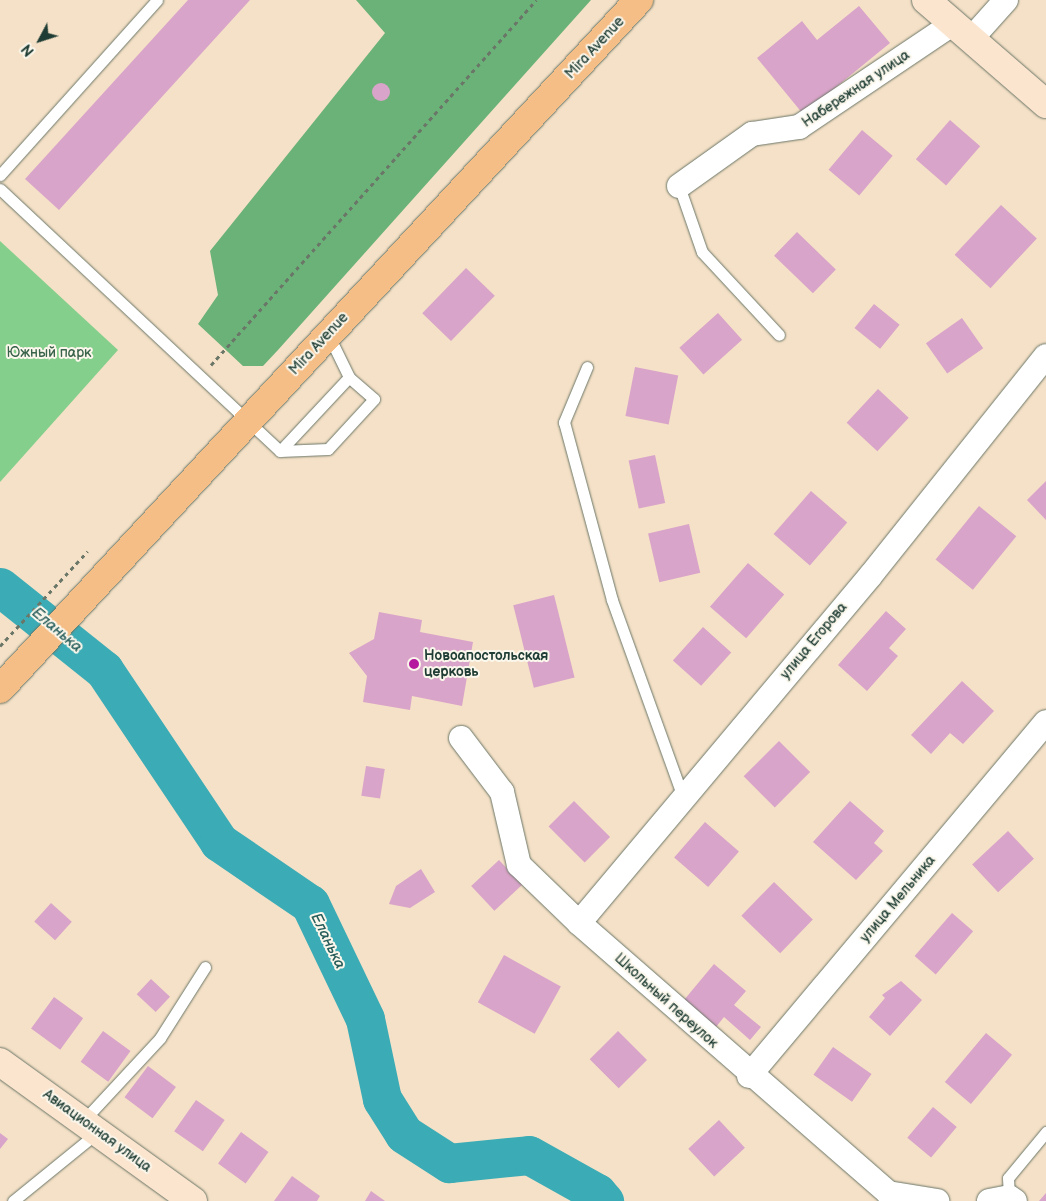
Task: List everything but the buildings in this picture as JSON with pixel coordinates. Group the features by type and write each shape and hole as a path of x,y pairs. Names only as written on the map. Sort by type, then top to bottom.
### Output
{"main road":[{"name":"Mira Avenue","path":"0,689 639,0"}],"street":[{"path":"926,0 1046,104"},
{"name":"Набережная улица","path":"679,186 752,134 798,127 962,31 1006,0"},
{"name":"улица Егорова","path":"579,923 871,574 1046,356"},
{"name":"улица Мельника","path":"749,1076 1046,722"},
{"name":"Школьный переулок","path":"461,738 502,792 519,865 579,923 749,1076 888,1193 937,1201"},
{"name":"Авиационная улица","path":"0,1062 193,1201"}],"lane":[{"path":"0,175 157,0"},
{"path":"679,186 702,252 778,335"},
{"path":"0,189 246,422 280,451 328,449 374,398 349,377 328,334"},
{"path":"587,367 564,422 612,600 683,798"},
{"path":"280,451 349,377"},
{"path":"14,1201 91,1126 160,1038 205,967"},
{"path":"1004,1200 1008,1178 1046,1132"}],"path":[{"path":"200,377 536,0"},
{"path":"0,646 88,551"}],"green space":[{"path":"356,0 591,0 263,366 243,366 198,324 218,295 210,251 385,33"},
{"name":"Южный парк","path":"0,241 118,350 0,482"}],"waterway":[{"name":"Еланька","path":"0,587 104,670 219,842 310,904 365,1019 382,1099 404,1134 449,1163 529,1155 597,1193 604,1201"}],"place":[{"name":"Новоапостольская церковь","path":"414,664"}]}
